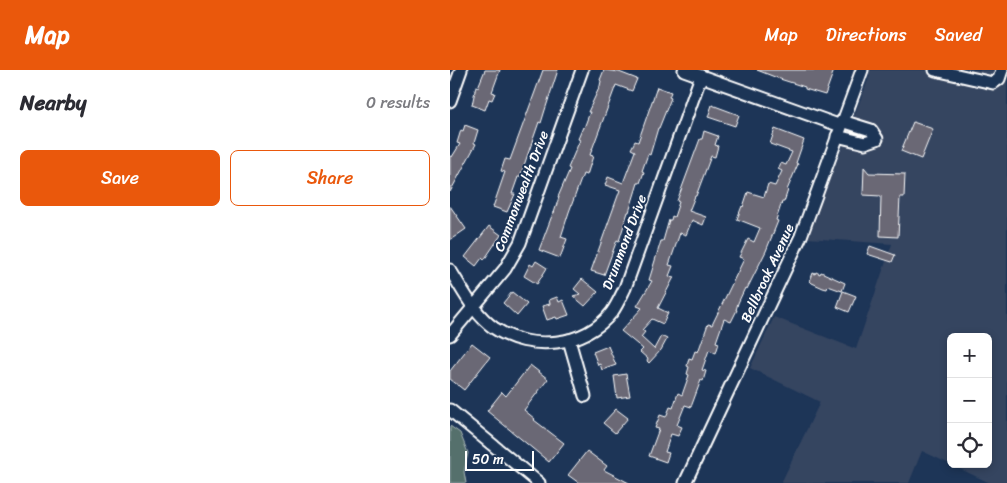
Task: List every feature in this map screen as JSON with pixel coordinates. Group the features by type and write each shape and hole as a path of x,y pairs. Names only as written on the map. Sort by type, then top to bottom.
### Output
{"street":[{"path":"450,101 461,70"},
{"name":"Commonwealth Drive","path":"450,335 505,269 520,243 582,70"},
{"path":"684,70 840,128 865,143 878,139 871,130"},
{"name":"Bellbrook Avenue","path":"685,483 801,236 862,70"},
{"path":"935,70 993,83 999,78 1002,70"},
{"name":"Drummond Drive","path":"450,270 474,307 494,328 518,340 544,344 569,340 592,330 612,312 625,288 700,76"},
{"path":"569,340 586,396"},
{"path":"450,410 539,483"}],"shaded area":[{"path":"858,70 1007,70 1007,483 990,483 958,468 992,468 992,333 947,333 947,463 922,451 909,483 781,483 820,402 750,368 774,317 856,349 892,244 807,238 870,75"}],"green space":[{"path":"450,426 460,433 468,453 464,472 466,483 450,483"}],"building":[{"path":"485,70 500,70 492,92 495,93 492,100 489,99 485,110 472,105 476,86 478,87"},
{"path":"543,70 558,70 541,123 539,122 520,177 518,177 512,194 515,194 507,212 493,207 505,172 501,171 505,159 510,160"},
{"path":"604,70 619,72 637,79 632,91 616,85 590,155 593,156 587,175 583,174 569,212 561,237 567,239 560,258 539,250 570,169 568,168 590,112 588,112 600,86"},
{"path":"757,70 834,70 825,95"},
{"path":"657,87 671,92 669,97 671,98 658,128 650,155 648,154 642,171 644,172 640,183 638,183 619,241 617,240 604,275 591,271 620,190 605,185 608,177 623,183 635,151 631,149 635,141 638,142"},
{"path":"712,105 739,115 735,126 708,117"},
{"path":"913,122 933,129 921,159 901,151"},
{"path":"465,125 478,130 474,143 476,144 450,192 450,156 452,157 460,144 457,143 461,130 463,131"},
{"path":"775,129 804,140 796,163 798,164 776,220 778,221 766,251 747,289 745,288 731,322 724,319 716,342 719,343 716,353 709,350 702,370 706,371 703,381 701,380 691,407 685,405 677,425 682,427 678,436 671,434 665,452 669,453 666,462 649,456 659,429 655,428 660,415 666,417 670,407 673,408 678,393 682,395 689,375 687,374 689,367 687,366 689,358 692,359 695,351 698,352 708,324 712,325 744,259 739,257 748,239 754,242 760,228 737,219 748,192 764,197 768,184 775,186 782,171 778,169 781,163 786,165 792,152 770,144"},
{"path":"704,131 718,136 715,145 718,146 715,157 711,156 689,211 706,217 703,225 692,220 686,235 680,233 669,265 673,266 669,276 674,277 658,308 668,313 663,324 652,319 642,330 645,332 641,337 654,349 661,336 667,339 661,350 649,363 648,359 640,352 643,349 621,331 642,308 637,306 652,281 649,280 661,241 663,241 669,220 671,220 672,216 674,217 679,202 677,201"},
{"path":"864,167 869,173 905,174 904,197 900,197 898,237 880,236 881,196 863,195"},
{"path":"450,206 466,229 450,240"},
{"path":"489,226 501,235 484,260 482,258 476,266 465,257"},
{"path":"870,246 895,255 892,262 867,254"},
{"path":"536,261 547,268 537,284 524,276 530,264 533,266"},
{"path":"816,272 820,274 821,272 845,283 842,291 828,286 827,289 823,288 812,283 810,281 813,273 815,274"},
{"path":"582,279 598,292 585,306 573,296 580,294 574,289"},
{"path":"843,291 856,296 849,312 837,307"},
{"path":"512,292 527,304 517,316 503,303"},
{"path":"557,297 559,302 563,300 569,315 547,320 542,306 550,304 549,300"},
{"path":"472,343 490,357 464,390 450,379 450,371"},
{"path":"608,346 616,365 602,370 593,352"},
{"path":"530,365 548,379 524,410 564,443 549,462 487,411 502,392 506,396"},
{"path":"626,374 630,396 617,398 614,376"},
{"path":"616,409 628,418 615,433 603,423"},
{"path":"587,451 607,466 604,470 629,483 579,483 568,475"}]}
